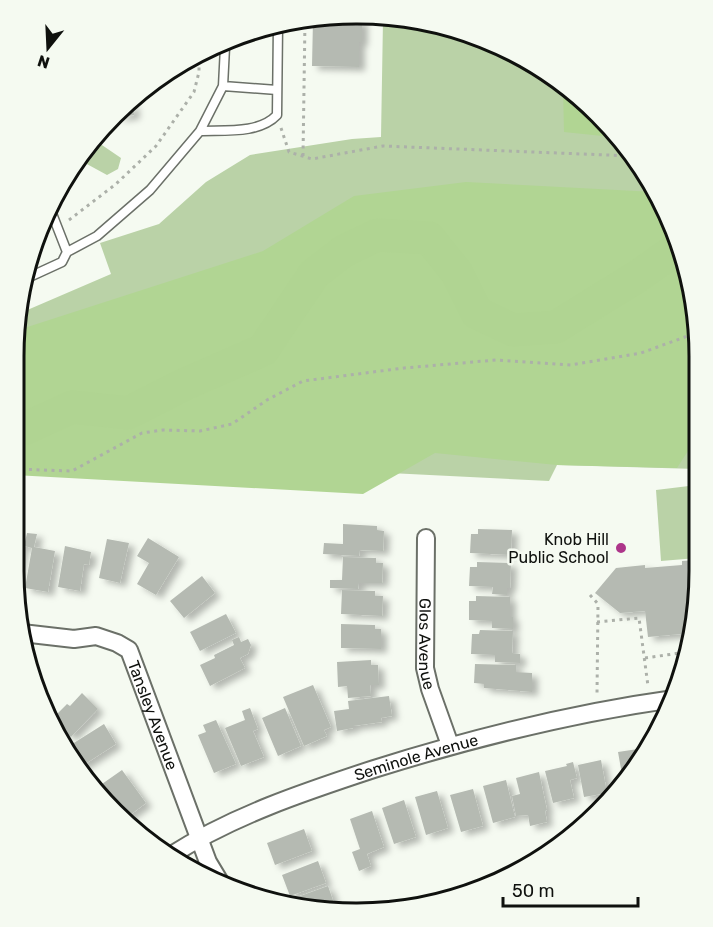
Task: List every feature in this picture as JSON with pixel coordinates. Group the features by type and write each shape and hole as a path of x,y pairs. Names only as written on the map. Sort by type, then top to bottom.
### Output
{"street":[{"name":"Glos Avenue","path":"426,538 425,668 450,745"},
{"name":"Tansley Avenue","path":"30,634 74,639 96,636 129,650 208,862 213,871"},
{"name":"Seminole Avenue","path":"178,851 200,838 266,807 337,781 450,745 581,714 663,701"}],"lane":[{"path":"200,131 249,128 269,123 277,115 278,33"},
{"path":"34,275 62,262 67,252 97,236 150,190 200,131 223,86 225,51"},
{"path":"223,86 278,90"},
{"path":"54,219 67,252"}],"path":[{"path":"303,156 305,28"},
{"path":"57,228 116,184 156,147 194,93 199,64"},
{"path":"277,115 290,152 312,159 383,146 621,156"},
{"path":"24,469 72,471 142,433 163,430 200,431 232,424 267,400 303,381 404,368 496,360 571,365 641,353 688,335"},
{"path":"590,595 597,604 597,695"},
{"path":"597,622 639,618 648,686"},
{"path":"645,658 679,653"}],"green space":[{"path":"383,25 443,35 504,58 541,80 592,121 633,172 655,209 678,270 688,335 689,469 557,465 549,481 289,468 24,450 24,356 27,310 111,274 100,243 159,224 206,182 250,155 352,139 381,137"},
{"path":"563,96 592,121 605,136 564,132"},
{"path":"101,144 121,158 118,169 107,175 86,164"},
{"path":"466,182 645,191 664,229 678,270 686,313 689,356 689,449 677,468 557,465 435,453 363,494 24,476 26,328 263,251 354,196"},
{"path":"689,486 689,559 661,561 656,490"}],"building":[{"path":"362,24 359,67 312,66 313,27"},
{"path":"343,524 377,526 377,530 384,531 383,551 360,550 359,556 323,554 324,543 343,544"},
{"path":"478,529 512,530 511,555 470,553 471,534 478,534"},
{"path":"27,533 37,534 34,547 55,551 48,592 25,588 32,548 24,546"},
{"path":"148,538 179,557 156,595 137,584 149,563 137,556"},
{"path":"107,539 129,543 120,583 99,578"},
{"path":"65,546 91,552 89,565 84,564 80,591 58,587"},
{"path":"343,557 376,558 376,563 383,563 382,583 359,583 358,589 330,588 330,580 342,580"},
{"path":"682,561 689,561 683,634 648,637 645,611 620,613 595,593 616,568 682,565"},
{"path":"477,562 511,563 510,588 507,588 507,595 492,594 493,587 469,586 470,567 477,567"},
{"path":"202,576 215,593 184,618 170,601"},
{"path":"342,590 375,591 375,596 383,596 382,616 341,614"},
{"path":"476,596 510,597 510,617 513,617 513,629 492,628 492,621 469,620 469,601 476,601"},
{"path":"226,614 236,633 200,651 190,632"},
{"path":"341,624 375,625 375,629 381,629 381,649 341,648"},
{"path":"480,630 513,631 512,653 520,654 520,663 495,662 495,655 471,654 472,634 479,634"},
{"path":"239,637 241,642 248,639 251,645 248,654 240,658 245,668 210,686 200,665 234,645 232,640"},
{"path":"371,660 371,665 378,665 379,685 370,685 371,696 348,698 347,686 338,687 337,662"},
{"path":"475,664 516,665 516,672 532,673 532,692 484,688 484,684 474,683"},
{"path":"313,685 331,727 324,730 327,736 304,746 283,697"},
{"path":"82,693 98,709 71,737 56,715 67,704 70,706"},
{"path":"389,696 392,716 381,718 382,722 337,731 334,711 349,709 348,701"},
{"path":"250,708 258,729 253,731 264,757 241,766 225,728 245,720 242,711"},
{"path":"285,708 301,746 278,756 262,718"},
{"path":"216,720 236,764 214,773 198,735 206,732 203,725"},
{"path":"104,724 116,744 86,763 73,744"},
{"path":"637,749 621,771 618,752"},
{"path":"601,760 606,790 603,794 584,797 578,765"},
{"path":"573,762 577,778 570,780 574,798 553,803 545,771 567,766 566,764"},
{"path":"122,770 146,803 131,814 102,784"},
{"path":"539,772 547,810 545,811 547,822 530,826 528,815 516,816 512,796 520,794 516,778"},
{"path":"506,780 515,817 493,823 483,786"},
{"path":"473,789 483,826 461,832 450,795"},
{"path":"437,791 448,828 426,835 415,797"},
{"path":"404,800 416,837 394,844 382,808"},
{"path":"372,811 384,847 367,854 371,866 359,871 352,852 360,849 350,819"},
{"path":"304,829 312,851 275,865 267,843"},
{"path":"318,861 326,883 290,896 282,875"},
{"path":"328,886 334,902 313,900 296,898"}],"waterway":[{"path":"24,429 72,407 128,413 183,385 263,350 314,274 344,251 377,235 429,238 457,273 477,313 513,330 556,327 672,252"}],"place":[{"name":"Knob Hill Public School","path":"621,548"}]}
